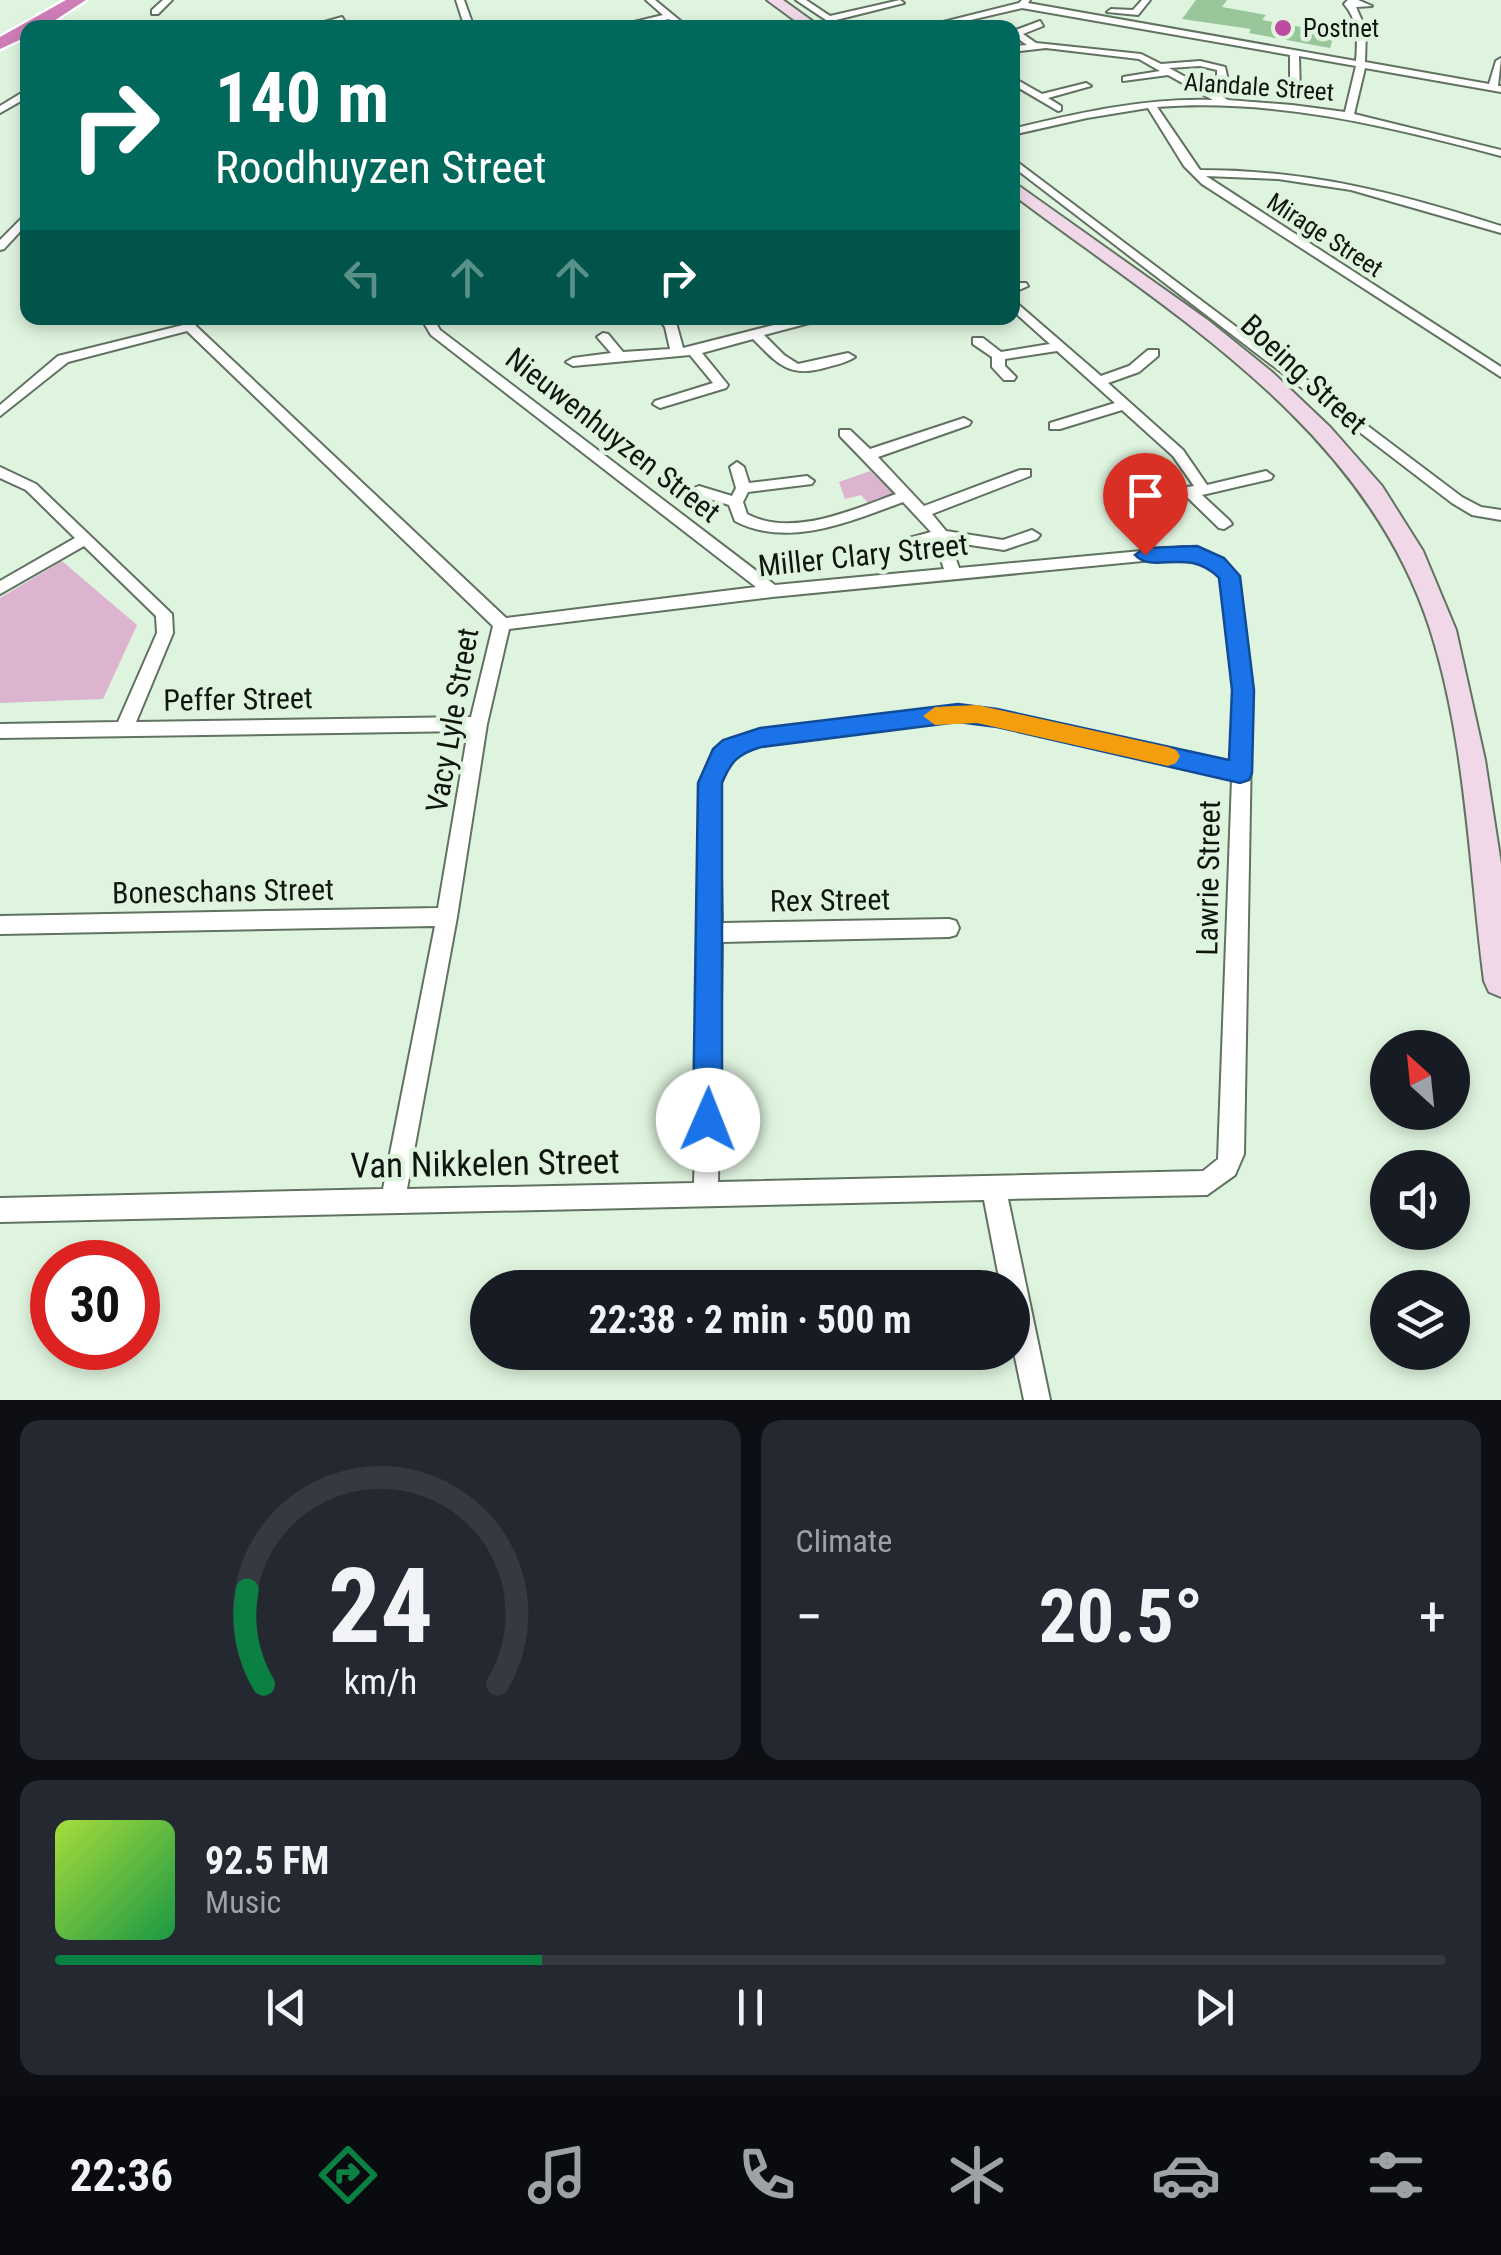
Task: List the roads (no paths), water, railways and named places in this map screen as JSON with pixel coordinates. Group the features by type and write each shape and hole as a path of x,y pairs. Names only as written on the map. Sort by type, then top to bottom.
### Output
{"highway":[{"path":"0,26 46,0"},
{"path":"43,20 78,0"}],"main road":[{"path":"771,0 809,20"},
{"name":"Boeing Street","path":"1020,182 1275,378 1349,452 1414,544 1445,614 1468,691 1501,925"},
{"name":"Boeing Street","path":"1020,192 1144,281 1276,386 1348,458 1389,516 1412,557 1446,641 1457,688 1501,982"}],"street":[{"path":"156,12 168,0"},
{"path":"650,0 675,20"},
{"path":"787,0 813,20"},
{"path":"800,0 813,9 817,20"},
{"path":"813,9 860,0"},
{"path":"1044,0 1128,14 1138,11 1146,0"},
{"path":"837,20 900,3"},
{"path":"955,20 1024,3 1360,67 1497,88 1501,62"},
{"path":"1349,116 1360,67 1360,3"},
{"path":"1360,3 1360,30"},
{"path":"651,20 670,16"},
{"path":"1020,32 1040,24"},
{"path":"1020,36 1033,45"},
{"path":"1090,51 1093,36"},
{"path":"1020,47 1033,45 1141,57 1226,104"},
{"path":"1131,45 1146,46 1141,57"},
{"path":"1294,55 1296,94"},
{"path":"1126,79 1181,62 1213,64 1222,69 1222,76"},
{"path":"1020,85 1058,108"},
{"path":"1020,96 1086,86"},
{"name":"Alandale Street","path":"1020,130 1151,105 1226,104 1349,116 1501,154"},
{"name":"Mirage Street","path":"1151,105 1195,173 1375,295 1501,373"},
{"name":"Boeing Street","path":"1020,167 1457,500 1477,511 1501,515"},
{"path":"1195,173 1258,172 1332,180 1501,230"},
{"path":"0,247 20,224"},
{"path":"0,226 17,228"},
{"path":"1020,311 1178,454 1196,489 1224,524"},
{"path":"0,412 63,360 178,325"},
{"name":"Vacy Lyle Street","path":"191,325 502,624 478,724 447,916 393,1200"},
{"name":"Nieuwenhuyzen Street","path":"432,325 435,332 772,592"},
{"path":"670,325 677,350"},
{"path":"573,362 694,351 756,334 769,325"},
{"path":"756,334 788,368 797,371 848,357"},
{"path":"603,337 620,356"},
{"path":"978,341 998,356 1058,347"},
{"path":"660,404 721,385 694,351"},
{"path":"1098,382 1134,369 1153,354"},
{"path":"998,356 999,366 1010,377"},
{"path":"1055,426 1124,404"},
{"path":"868,455 964,422"},
{"path":"845,433 924,511 941,536 953,574"},
{"path":"737,467 740,518 762,528 840,522 907,496"},
{"path":"0,472 31,487 166,619 166,633 124,728"},
{"path":"924,511 1025,473"},
{"path":"1113,502 1239,484 1266,476"},
{"path":"699,491 740,495 806,481"},
{"path":"907,544 941,536 1004,544 1032,535"},
{"path":"0,588 84,540"},
{"name":"Miller Clary Street","path":"502,624 772,592 1184,552 1206,558 1225,570"},
{"name":"Lawrie Street","path":"1225,570 1231,580 1243,690 1233,1129"},
{"path":"706,1195 712,933 710,783 722,756 743,742 958,713 997,718 1240,773"},
{"name":"Peffer Street","path":"0,730 478,724"},
{"name":"Boneschans Street","path":"0,926 447,916"},
{"name":"Rex Street","path":"712,933 949,928"},
{"name":"Van Nikkelen Street","path":"0,1210 1207,1183 1227,1167 1233,1129"},
{"path":"994,1190 1036,1400"}],"place":[{"name":"Postnet","path":"1283,28"}]}
